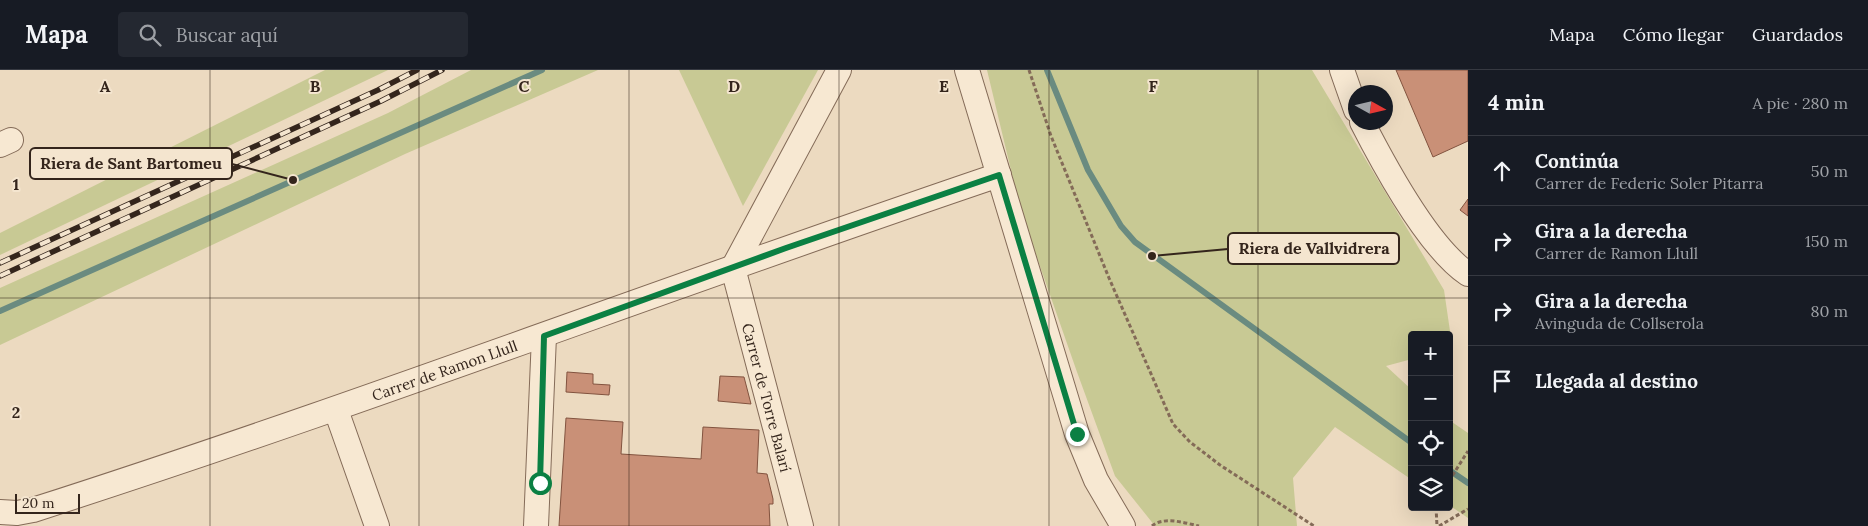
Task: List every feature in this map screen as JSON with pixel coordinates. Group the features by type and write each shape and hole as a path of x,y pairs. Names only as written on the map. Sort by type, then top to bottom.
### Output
{"street":[{"path":"733,268 839,70"},
{"path":"967,70 1077,434 1096,480 1124,526"},
{"path":"1342,70 1348,87"},
{"path":"1366,130 1375,148 1417,215 1439,246 1459,268 1468,274"},
{"name":"Carrer de Ramon Llull","path":"0,512 17,513 33,510 336,410 999,175"},
{"name":"Carrer de Torre Balarí","path":"733,268 801,526"},
{"path":"536,526 544,336"},
{"path":"336,410 377,526"}],"path":[{"path":"1029,70 1051,136 1109,278 1174,424 1190,442 1220,466 1314,526"},
{"path":"1453,475 1468,451"},
{"path":"1436,511 1438,526 1468,510"},
{"path":"1152,526 1156,523 1170,521 1199,526"}],"green space":[{"path":"325,70 388,70 0,255 0,233"},
{"path":"471,70 598,70 405,154 0,345 0,288 388,113"},
{"path":"679,70 818,70 743,206"},
{"path":"987,70 1312,70 1444,290 1450,331 1408,331 1408,360 1386,366 1408,386 1408,477 1335,427 1293,478 1297,526 1155,526 1115,476 1021,212"},
{"path":"1453,423 1468,433 1468,518 1453,508"}],"building":[{"path":"1396,70 1468,70 1468,141 1433,157"},
{"path":"1468,199 1468,216 1460,210"},
{"path":"567,372 593,374 593,384 610,385 609,395 566,392"},
{"path":"720,376 744,377 751,404 718,401"},
{"path":"566,418 623,422 621,454 701,459 703,427 759,430 757,473 767,474 773,499 773,504 769,504 770,526 559,526"}],"waterway":[{"path":"0,311 542,70"},
{"path":"1047,70 1088,170 1121,226 1135,242 1408,440"},
{"path":"1453,473 1468,483"}],"railway":[{"path":"0,263 378,90 417,70"},
{"path":"0,276 381,101 442,70"}],"place":[{"name":"Riera de Sant Bartomeu","path":"293,180"},
{"name":"Riera de Vallvidrera","path":"1152,256"}],"route":[{"path":"540,483 544,336 786,248 999,175 1077,434"}]}
